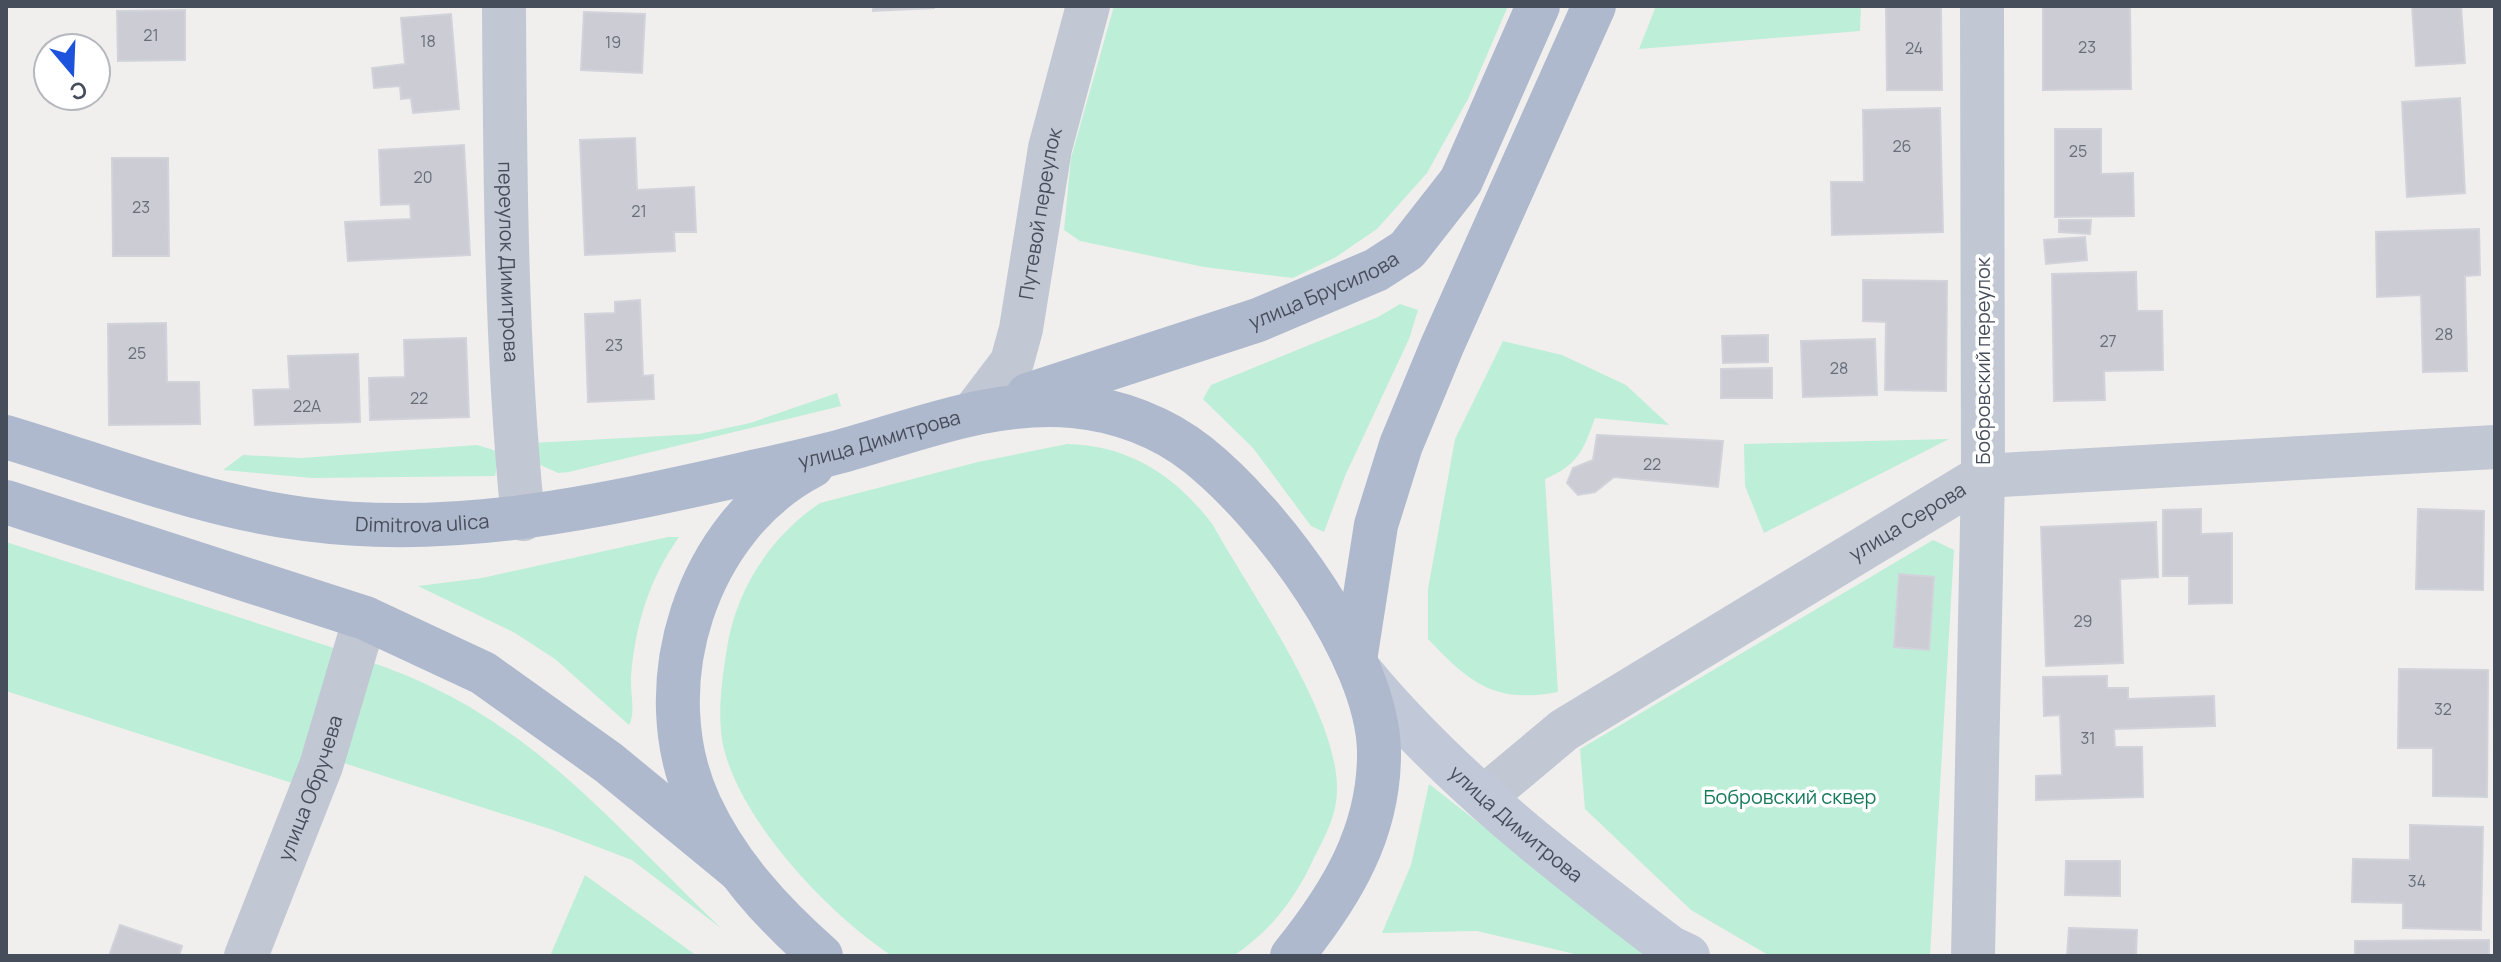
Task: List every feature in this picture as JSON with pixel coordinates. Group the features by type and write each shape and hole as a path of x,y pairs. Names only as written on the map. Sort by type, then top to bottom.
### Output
{"main road":[{"name":"улица Брусилова","path":"974,412 1258,320 1376,270 1407,250 1461,181 1538,6"},
{"path":"1359,667 1376,525 1401,445 1594,6"},
{"name":"улица Димитрова","path":"821,956 778,917 739,870 700,805 682,745 683,654 692,611 709,568 728,538 749,515 802,472 843,451 974,412 1043,406 1093,409 1140,422 1181,444 1212,468 1270,529 1319,595 1359,667 1377,725 1379,753 1370,824 1353,869 1292,956"},
{"name":"Dimitrova ulica","path":"6,437 223,502 304,519 439,527 523,519 843,451"},
{"path":"6,502 365,618 483,673 609,763 739,870"},
{"name":"улица Димитрова","path":"1359,667 1424,742 1484,797 1570,871 1671,948 1688,956"},
{"path":"778,917 806,956"}],"street":[{"name":"переулок Димитрова","path":"504,6 507,194 523,519"},
{"name":"Путевой переулок","path":"974,412 1012,362 1021,329 1050,148 1088,6"},
{"name":"Бобровский переулок","path":"1973,956 1983,476 1982,6"},
{"name":"улица Серова","path":"1484,797 1564,730 1983,476 2495,447"},
{"name":"улица Обручева","path":"246,956 321,766 365,618"}],"green space":[{"path":"1114,6 1508,6 1468,99 1427,173 1377,229 1336,257 1293,278 1204,267 1080,241 1064,230 1071,158"},
{"path":"1656,6 1861,6 1860,31 1639,49"},
{"path":"1400,304 1418,310 1409,339 1345,476 1324,532 1311,526 1253,448 1203,399 1211,385 1378,317"},
{"path":"1503,341 1562,355 1626,385 1669,425 1595,418 1573,462 1545,479 1558,692 1536,695 1500,692 1485,686 1457,668 1428,639 1428,589 1455,439"},
{"path":"837,393 841,406 569,472 558,473 536,463 532,443 699,434 750,423"},
{"path":"1949,439 1764,533 1745,486 1744,444"},
{"path":"1067,444 1111,450 1149,466 1183,492 1213,525 1293,660 1312,699 1327,736 1336,771 1333,817 1307,873 1290,900 1259,936 1233,956 892,956 841,916 790,863 767,834 733,774 723,745 720,708 727,648 738,605 771,548 802,516 820,503 978,462"},
{"path":"477,445 500,452 495,476 312,478 223,470 243,455 301,458"},
{"path":"679,537 659,569 640,621 633,658 629,725 555,659 515,633 418,586 482,578"},
{"name":"Бобровский сквер","path":"1933,540 1954,550 1930,956 1770,956 1691,910 1585,809 1580,749"},
{"path":"6,542 340,650 295,784 6,691"},
{"path":"364,660 421,682 471,708 517,738 600,809 722,929 632,860 553,830 331,759"},
{"path":"1429,784 1650,956 1583,956 1477,931 1382,933 1411,865"},
{"path":"585,875 697,956 550,956"}],"building":[{"path":"873,6 934,6 934,8 873,11"},
{"path":"1886,6 1941,6 1942,90 1887,90"},
{"path":"2043,6 2130,6 2131,89 2043,90"},
{"path":"2412,6 2461,6 2465,63 2416,66"},
{"path":"185,10 185,60 118,61 117,11"},
{"path":"584,12 645,14 642,73 581,70"},
{"path":"451,14 459,109 413,113 411,98 401,99 400,86 374,88 372,68 405,64 401,18"},
{"path":"2460,98 2465,193 2407,197 2402,102"},
{"path":"1940,108 1943,232 1832,235 1831,182 1864,182 1863,110"},
{"path":"2055,129 2101,129 2101,174 2133,173 2134,216 2055,217"},
{"path":"635,138 637,190 694,187 696,232 674,232 675,251 585,255 580,140"},
{"path":"464,145 470,255 348,261 345,222 411,219 410,204 381,205 379,150"},
{"path":"112,158 168,158 169,256 113,256"},
{"path":"2059,220 2091,220 2090,234 2059,232"},
{"path":"2479,229 2480,275 2465,276 2467,371 2423,372 2421,295 2377,297 2376,232"},
{"path":"2085,237 2087,260 2046,264 2044,240"},
{"path":"2136,272 2137,311 2162,311 2163,370 2104,371 2105,400 2054,401 2052,274"},
{"path":"1863,280 1947,281 1946,391 1885,390 1886,322 1863,321"},
{"path":"640,300 643,376 653,375 654,399 588,402 585,314 615,313 615,302"},
{"path":"166,323 167,382 199,382 200,424 109,425 108,324"},
{"path":"1768,335 1768,362 1723,363 1722,336"},
{"path":"466,338 469,417 370,420 369,378 405,377 404,340"},
{"path":"1875,339 1877,395 1803,397 1801,341"},
{"path":"358,354 360,422 255,425 253,390 290,389 288,356"},
{"path":"1772,368 1772,398 1721,398 1721,369"},
{"path":"1597,435 1723,441 1718,487 1614,477 1595,492 1578,495 1567,483 1573,468 1593,460"},
{"path":"2201,509 2201,534 2232,533 2232,603 2189,604 2189,576 2163,576 2163,510"},
{"path":"2418,509 2484,511 2483,590 2416,589"},
{"path":"2156,522 2158,577 2120,579 2123,663 2046,666 2041,527"},
{"path":"1899,574 1934,577 1929,650 1894,647"},
{"path":"2399,669 2488,670 2487,797 2433,796 2433,748 2398,748"},
{"path":"2107,676 2107,688 2128,688 2128,699 2214,696 2215,726 2114,729 2115,747 2142,747 2143,797 2036,800 2036,776 2062,775 2060,715 2044,716 2043,677"},
{"path":"2410,825 2483,827 2481,930 2403,928 2403,903 2352,902 2353,859 2410,860"},
{"path":"2066,861 2120,861 2120,896 2065,895"},
{"path":"120,925 182,946 179,956 109,956"},
{"path":"2069,928 2137,930 2136,956 2067,956"},
{"path":"2489,940 2489,956 2355,956 2355,941"}]}
